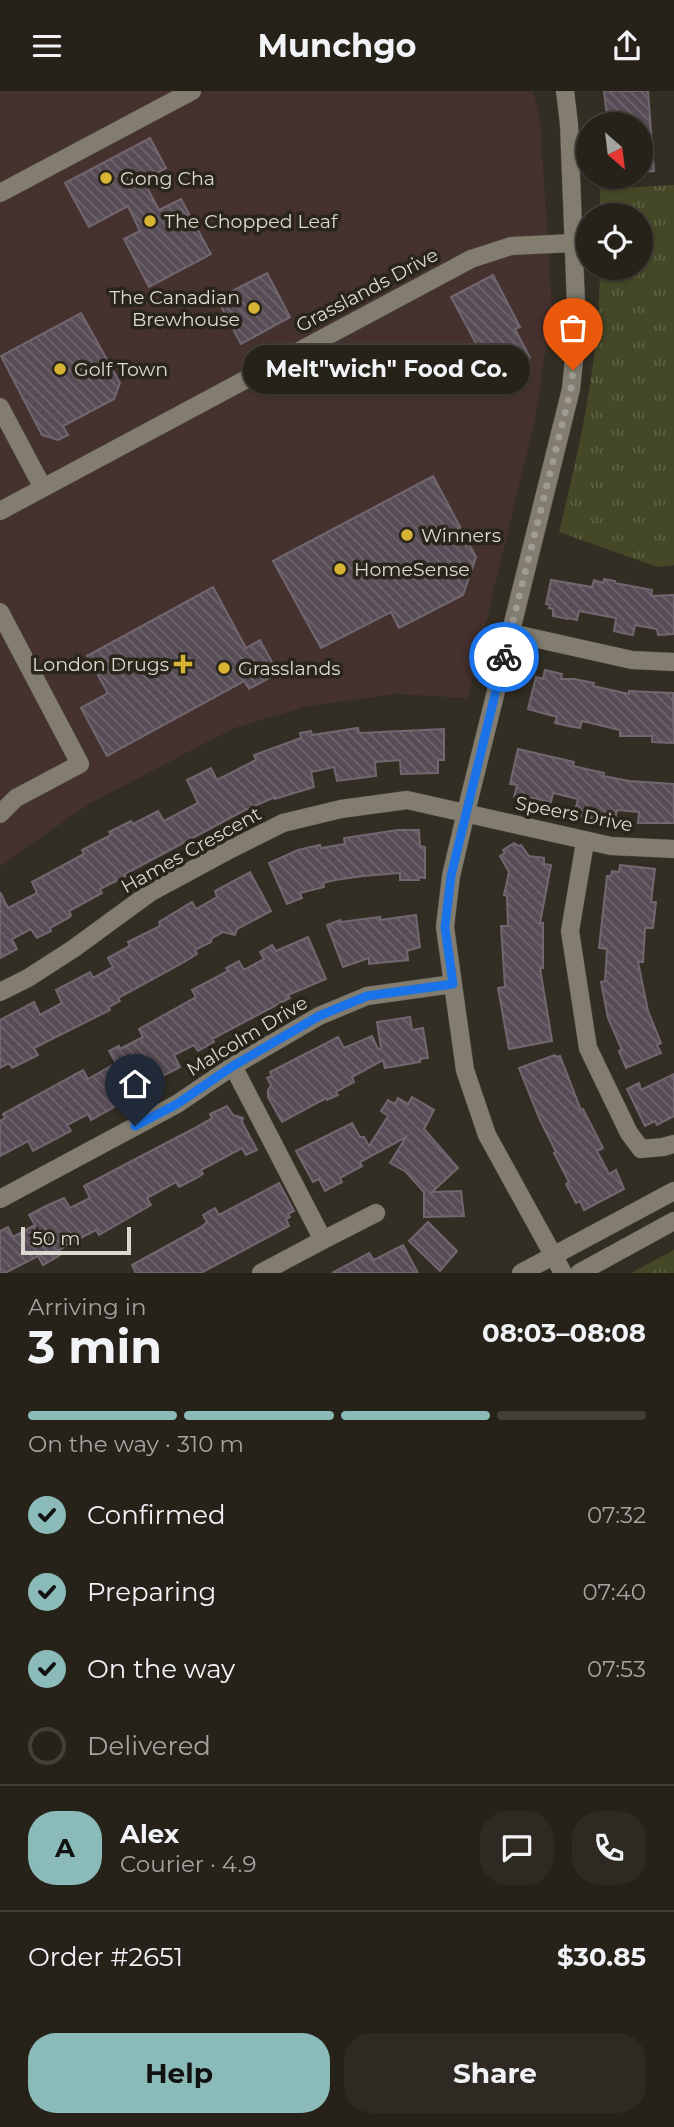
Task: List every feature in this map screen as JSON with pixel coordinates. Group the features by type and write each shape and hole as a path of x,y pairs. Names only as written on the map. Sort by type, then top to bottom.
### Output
{"street":[{"path":"0,193 192,91"},
{"path":"564,1273 487,1135 465,1070 445,927 451,876 571,389 577,330 569,124 565,91"},
{"name":"Grasslands Drive","path":"0,511 471,259 511,246 574,243"},
{"path":"0,407 43,488"},
{"path":"0,612 80,764 16,798 0,814"},
{"path":"510,633 632,660 674,662"},
{"name":"Hames Crescent","path":"0,992 28,978 73,949 151,892 283,823 341,809 407,800 466,812"},
{"name":"Speers Drive","path":"466,812 585,842 674,849"},
{"path":"585,842 569,931 588,1048 629,1133 641,1149 674,1144"},
{"name":"Malcolm Drive","path":"0,1199 177,1104 233,1066 319,1016 367,996 453,984"},
{"path":"233,1066 323,1240"},
{"path":"522,1273 674,1191"},
{"path":"261,1273 376,1213"},
{"path":"579,1273 674,1221"}],"shaded area":[{"name":"Grasslands","path":"0,91 533,91 540,118 552,308 535,419 468,698 396,694 308,706 234,728 87,805 0,866"}],"green space":[{"path":"674,185 674,565 657,567 559,532 587,401 596,336 600,280 653,280 653,203 600,203 600,189 653,189 653,186"},
{"path":"674,1250 674,1273 631,1273"}],"building":[{"path":"604,91 648,91 650,112 607,112"},
{"path":"150,138 166,168 143,180 159,210 181,199 211,254 149,287 124,239 140,231 128,206 89,227 65,183"},
{"name":"The Canadian Brewhouse","path":"267,273 290,317 241,344 217,299"},
{"path":"493,275 520,327 515,329 530,358 494,377 451,297"},
{"name":"Golf Town","path":"81,313 120,383 114,399 63,426 68,435 58,440 42,435 1,356"},
{"path":"433,476 476,557 463,595 399,628 391,612 321,648 273,561"},
{"path":"604,579 652,590 651,596 674,595 674,634 658,635 657,629 635,625 633,635 622,633 614,631 616,618 579,611 577,620 553,616 553,609 546,604 551,580 592,587 594,580 603,583"},
{"name":"London Drugs","path":"213,587 246,648 260,640 278,673 249,689 244,681 107,756 81,708 108,693 87,656"},
{"path":"545,670 562,674 561,679 594,683 593,686 629,694 629,691 673,693 674,743 652,742 652,736 620,736 620,730 582,721 580,728 555,723 557,717 528,709 536,677 543,679"},
{"path":"358,728 359,733 444,729 444,760 438,760 438,773 401,774 400,760 375,762 376,776 337,781 334,767 311,772 314,787 275,797 245,810 125,874 126,876 100,889 102,893 69,911 70,917 50,928 51,931 37,938 31,929 12,939 17,949 0,958 0,892 8,908 37,893 32,882 84,854 82,850 111,835 109,832 131,821 133,824 158,811 164,821 198,803 187,780 211,768 217,780 256,760 254,755 301,738 300,733 311,731 312,735"},
{"path":"518,749 574,762 573,766 604,773 603,776 674,784 674,823 638,823 639,812 617,810 615,820 574,815 578,799 553,793 551,802 514,797 517,785 510,784"},
{"path":"398,830 419,830 420,846 425,847 425,878 400,880 400,873 335,880 323,883 324,887 300,893 302,898 287,904 269,863 298,850 320,845 321,848 345,844 344,838"},
{"path":"514,843 521,845 529,856 544,858 544,864 551,865 540,923 543,923 543,968 540,968 552,1041 509,1049 498,988 505,987 501,926 508,926 507,896 504,895 509,872 500,856 505,853 503,850"},
{"path":"620,865 655,869 651,902 656,902 653,928 645,928 643,962 638,962 648,1011 661,1043 657,1045 661,1053 626,1068 619,1051 622,1050 608,1018 601,982 605,981 607,949 599,948 607,876 611,876 612,871 619,872"},
{"path":"250,872 271,911 237,929 235,935 223,932 212,938 211,942 195,950 197,954 118,998 120,1001 109,1007 110,1010 34,1048 38,1055 12,1068 9,1063 0,1068 0,1020 34,1002 40,1015 62,1003 56,990 90,972 93,978 113,967 108,958 130,946 128,942 160,926 159,922 192,902 196,909 217,897 215,891"},
{"path":"416,915 420,947 407,951 408,960 369,964 369,958 343,967 327,925 340,920 380,917 380,920"},
{"path":"308,937 326,979 288,995 290,998 212,1039 214,1042 198,1051 194,1045 174,1055 180,1067 144,1090 141,1084 120,1096 123,1102 91,1120 88,1114 67,1125 71,1131 33,1151 28,1141 0,1156 0,1121 5,1118 3,1114 83,1070 88,1079 116,1063 109,1051 119,1046 120,1049 143,1037 139,1029 196,997 192,990 228,971 226,968 239,961 244,970 264,959 260,952 272,945 276,951"},
{"path":"410,1017 412,1030 423,1028 428,1058 385,1068 383,1060 352,1077 354,1082 336,1092 338,1095 327,1100 326,1098 282,1122 268,1097 271,1085 267,1078 272,1076 270,1072 338,1037 344,1048 372,1036 378,1049 381,1048 377,1022"},
{"path":"555,1055 560,1056 581,1110 583,1109 603,1148 597,1151 609,1174 616,1170 624,1189 584,1210 580,1201 576,1203 566,1184 569,1182 519,1068"},
{"path":"674,1074 674,1116 657,1125 655,1121 645,1126 627,1089 639,1083 641,1090"},
{"path":"412,1097 434,1110 424,1129 458,1168 432,1192 461,1191 464,1216 424,1217 424,1192 406,1172 390,1163 406,1137 360,1162 362,1166 340,1178 342,1182 325,1191 319,1179 313,1182 296,1151 352,1123 369,1146 388,1116 381,1111 388,1100 395,1104 398,1098 408,1104"},
{"path":"227,1106 233,1115 243,1118 242,1122 257,1150 246,1155 242,1148 201,1170 203,1174 195,1179 179,1187 176,1182 147,1198 151,1205 99,1235 96,1230 67,1245 58,1251 60,1255 43,1265 38,1256 0,1273 0,1231 8,1227 13,1237 35,1225 29,1215 46,1206 64,1198 70,1208 90,1198 84,1186 193,1129 212,1118 210,1114"},
{"path":"279,1183 294,1211 288,1214 290,1217 286,1219 289,1226 201,1273 136,1273 132,1265 203,1226 207,1222 203,1215 215,1208 219,1215"},
{"path":"428,1222 457,1251 440,1271 409,1241"},
{"path":"403,1245 418,1273 332,1273 369,1253 374,1260"}],"way so far":[{"path":"504,657 540,523 573,370"}],"place":[{"name":"Gong Cha","path":"106,178"},
{"name":"The Chopped Leaf","path":"150,221"},
{"name":"The Canadian Brewhouse","path":"254,308"},
{"name":"Golf Town","path":"60,369"},
{"name":"Melt\"wich\" Food Co.","path":"573,370"},
{"name":"Winners","path":"407,535"},
{"name":"HomeSense","path":"340,569"},
{"name":"London Drugs","path":"183,664"},
{"name":"Grasslands","path":"224,668"}],"route":[{"path":"135,1126 177,1104 233,1066 319,1016 367,996 453,984 445,927 451,876 504,657"}]}
